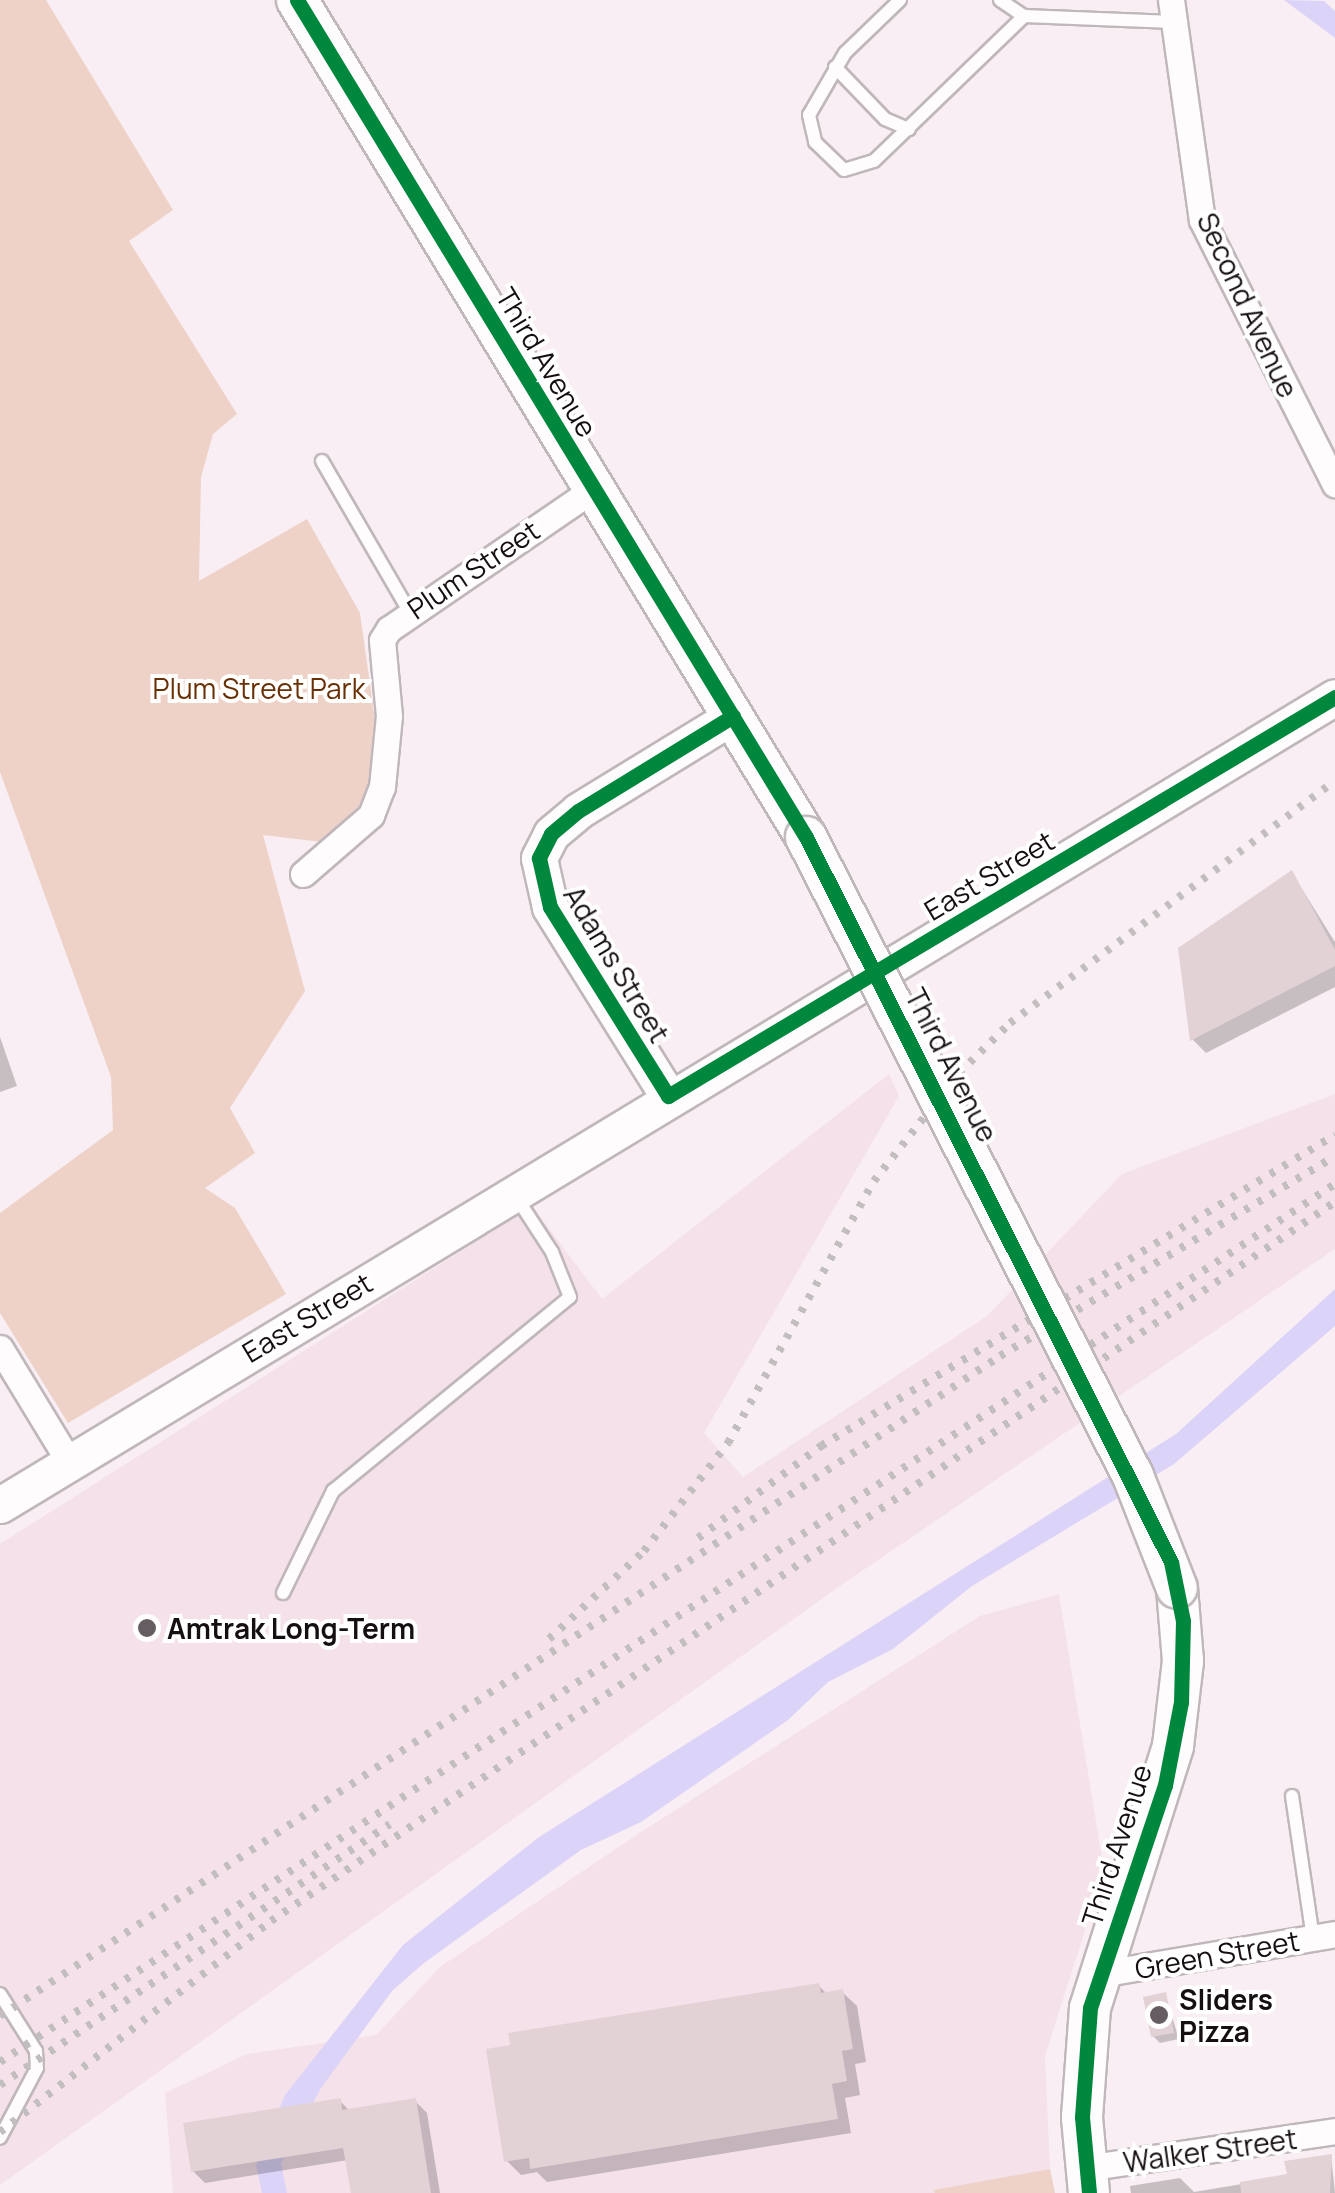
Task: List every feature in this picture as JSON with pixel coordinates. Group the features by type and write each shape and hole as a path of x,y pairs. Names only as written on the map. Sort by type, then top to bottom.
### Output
{"main road":[{"name":"Third Avenue","path":"297,0 806,837 1132,1476 1177,1588 1184,1661 1174,1746 1099,1974 1082,2078 1087,2180"}],"street":[{"name":"Second Avenue","path":"1172,11 1202,220 1335,484"},
{"name":"Plum Street","path":"303,874 370,815 382,787 388,716 382,640 410,611 594,488"},
{"name":"East Street","path":"0,1505 668,1096 1335,697"},
{"name":"Adams Street","path":"668,1096 550,907 539,858 551,834 578,811 733,716"},
{"path":"0,1348 70,1463"},
{"name":"Green Street","path":"1099,1974 1324,1936"},
{"name":"Walker Street","path":"1087,2180 1335,2131"}],"lane":[{"path":"900,0 835,67 810,115 815,142 844,170 874,162 1024,16"},
{"path":"1000,0 1024,16 1172,11"},
{"path":"835,67 872,108 908,129"},
{"path":"322,461 410,611"},
{"path":"284,1592 333,1491 570,1298 552,1252 513,1192"},
{"path":"1292,1796 1324,1936"},
{"path":"0,1994 36,2050 37,2068 0,2138"}],"shaded area":[{"path":"1284,0 1324,1 1335,11 1335,38"},
{"path":"889,1074 899,1096 704,1433 743,1477 987,1316 1122,1174 1335,1094 1335,1249 837,1588 0,2185 0,1544 532,1206 602,1299"},
{"path":"1335,1289 1335,1326 1174,1464 972,1586 893,1649 828,1682 788,1720 641,1822 581,1850 424,1963 392,1991 321,2088 281,2163 287,2193 262,2193 256,2165 285,2095 403,1945 539,1837 1176,1434"},
{"path":"1059,1594 1104,1871 1045,2056 1050,2169 935,2193 173,2193 165,2093 247,2054 376,2035 440,1967 641,1832 980,1616"}],"green space":[{"name":"Plum Street Park","path":"0,0 46,0 173,210 129,241 237,414 213,434 201,477 199,581 307,519 360,613 377,735 376,772 361,812 322,842 263,835 305,991 230,1108 255,1153 205,1188 235,1208 286,1294 68,1423 0,1313 0,1213 113,1130 111,1077 0,772"},
{"path":"1050,2169 1055,2193 934,2190"}],"building":[{"path":"1292,870 1335,950 1335,966 1190,1041 1178,948"},
{"path":"819,1983 821,1993 843,1989 853,2049 842,2051 847,2081 832,2084 838,2119 530,2169 529,2158 504,2162 486,2049 510,2045 508,2033"},
{"name":"Sliders Pizza","path":"1166,1992 1174,2033 1151,2037 1143,1997"},
{"path":"341,2098 342,2110 416,2098 431,2193 351,2193 343,2148 191,2172 183,2123"},
{"path":"1332,2154 1330,2193 1241,2193 1240,2182 1287,2174 1284,2161"}],"railway":[{"path":"549,1639 644,1551 728,1443 874,1181 959,1073 1010,1023 1335,781"},
{"path":"698,1538 821,1446 1335,1135"},
{"path":"0,2016 1000,1356 1335,1156"},
{"path":"0,2062 1335,1184"},
{"path":"0,2132 271,1921 1335,1202"},
{"path":"0,2085 390,1824"}],"cycle path":[{"path":"297,0 806,837 1171,1562 1183,1621 1181,1702 1165,1785 1090,2008 1082,2117 1089,2193"},
{"path":"733,716 578,811 551,834 539,858 550,907 668,1096 1335,697"}],"place":[{"name":"Amtrak Long-Term","path":"147,1628"},
{"name":"Sliders Pizza","path":"1159,2015"}]}
